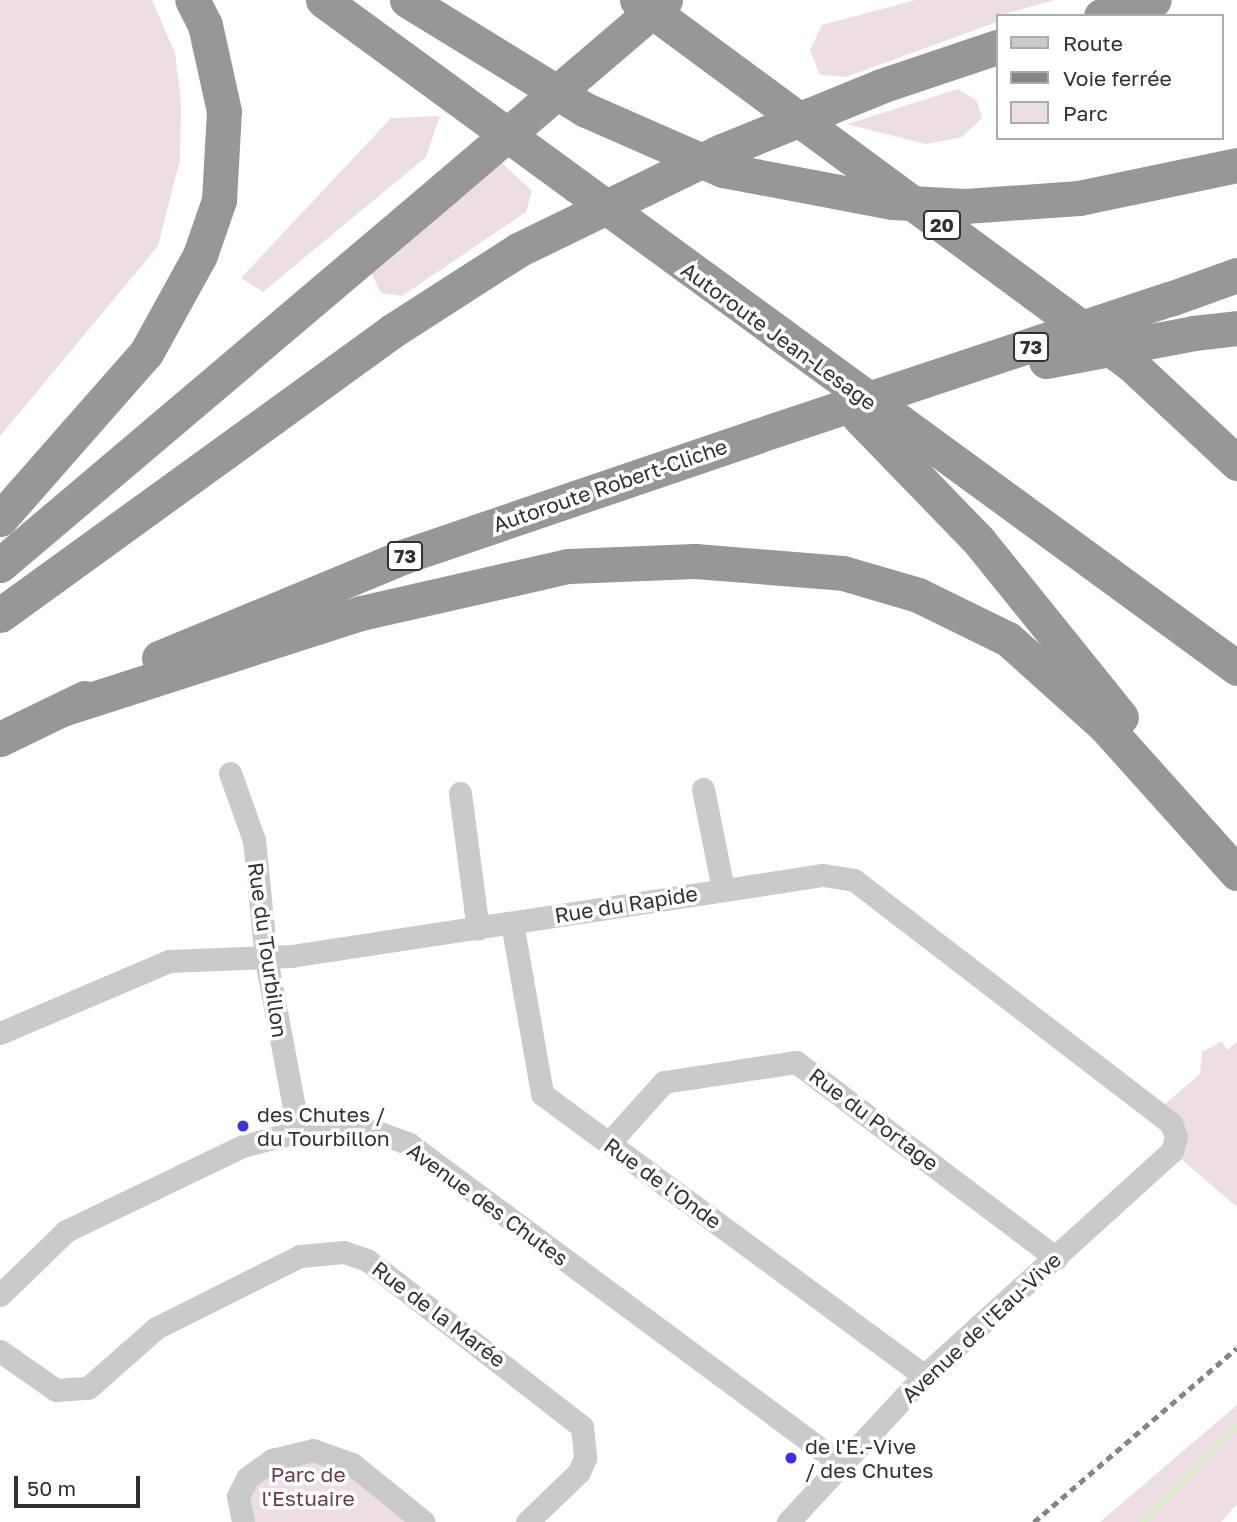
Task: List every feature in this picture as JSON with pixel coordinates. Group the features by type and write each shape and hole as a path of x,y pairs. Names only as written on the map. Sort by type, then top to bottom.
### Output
{"highway":[{"path":"0,519 146,353 200,255 219,200 224,111 205,25 192,0"},
{"name":"Autoroute Jean-Lesage","path":"323,0 765,328 1237,668"},
{"path":"407,0 586,110 723,170 892,202 965,206 1079,198 1237,165"},
{"name":"20","path":"637,0 1132,365 1237,463"},
{"path":"0,565 665,0"},
{"path":"1108,14 1154,0"},
{"path":"0,615 393,331 518,250 722,151 881,86 996,47"},
{"name":"Autoroute Robert-Cliche","path":"0,739 65,708 140,667 357,575 585,491 892,394 1237,275"},
{"path":"765,328 884,438 979,541 1063,638 1237,871"},
{"path":"892,394 1194,333 1237,328"},
{"path":"1132,365 1237,443"},
{"path":"65,708 361,613 568,566 695,561 843,573 918,595 1008,639 1104,725 1237,871"}],"street":[{"name":"Rue du Tourbillon","path":"230,773 254,840 267,959 298,1129"},
{"path":"704,789 723,889"},
{"path":"460,793 478,929"},
{"name":"Rue du Rapide","path":"0,1033 155,965 267,959 478,929 823,874 854,880 1171,1123 1176,1137"},
{"name":"Rue de l'Onde","path":"512,923 541,1094 924,1376"},
{"name":"Rue du Portage","path":"609,1143 664,1082 796,1062 1056,1258"},
{"name":"Avenue des Chutes","path":"0,1296 41,1250 76,1225 243,1146 298,1129 342,1126 410,1144 838,1462"},
{"name":"Avenue de l'Eau-Vive","path":"788,1522 838,1462 924,1376 1172,1150 1176,1137"},
{"name":"Rue de la Marée","path":"0,1351 56,1390 88,1388 156,1328 300,1256 344,1252 367,1260 582,1427 585,1458 579,1472 527,1522"},
{"path":"243,1522 237,1496 247,1478 272,1460 313,1450 352,1464 424,1522"}],"green space":[{"path":"0,0 152,0 175,53 181,102 180,160 158,246 0,436"},
{"path":"916,0 1055,0 996,14 996,22 846,77 820,75 810,50 822,25"},
{"path":"958,89 977,101 982,118 962,137 926,144 847,124"},
{"path":"440,116 426,157 263,292 241,278 391,118"},
{"path":"501,162 532,191 526,212 402,296 381,293 371,273"},
{"path":"1222,1041 1227,1050 1237,1042 1237,1207 1172,1151 1156,1112 1200,1074 1202,1052"},
{"path":"1237,1405 1237,1504 1221,1522 1100,1522"},
{"name":"Parc de l'Estuaire","path":"313,1450 424,1522 243,1522 247,1478"}],"waterway":[{"path":"1142,1522 1237,1424"}],"railway":[{"path":"1034,1522 1237,1348"}],"place":[{"name":"des Chutes / du Tourbillon","path":"243,1126"},
{"name":"de l'E.-Vive / des Chutes","path":"791,1458"}]}
